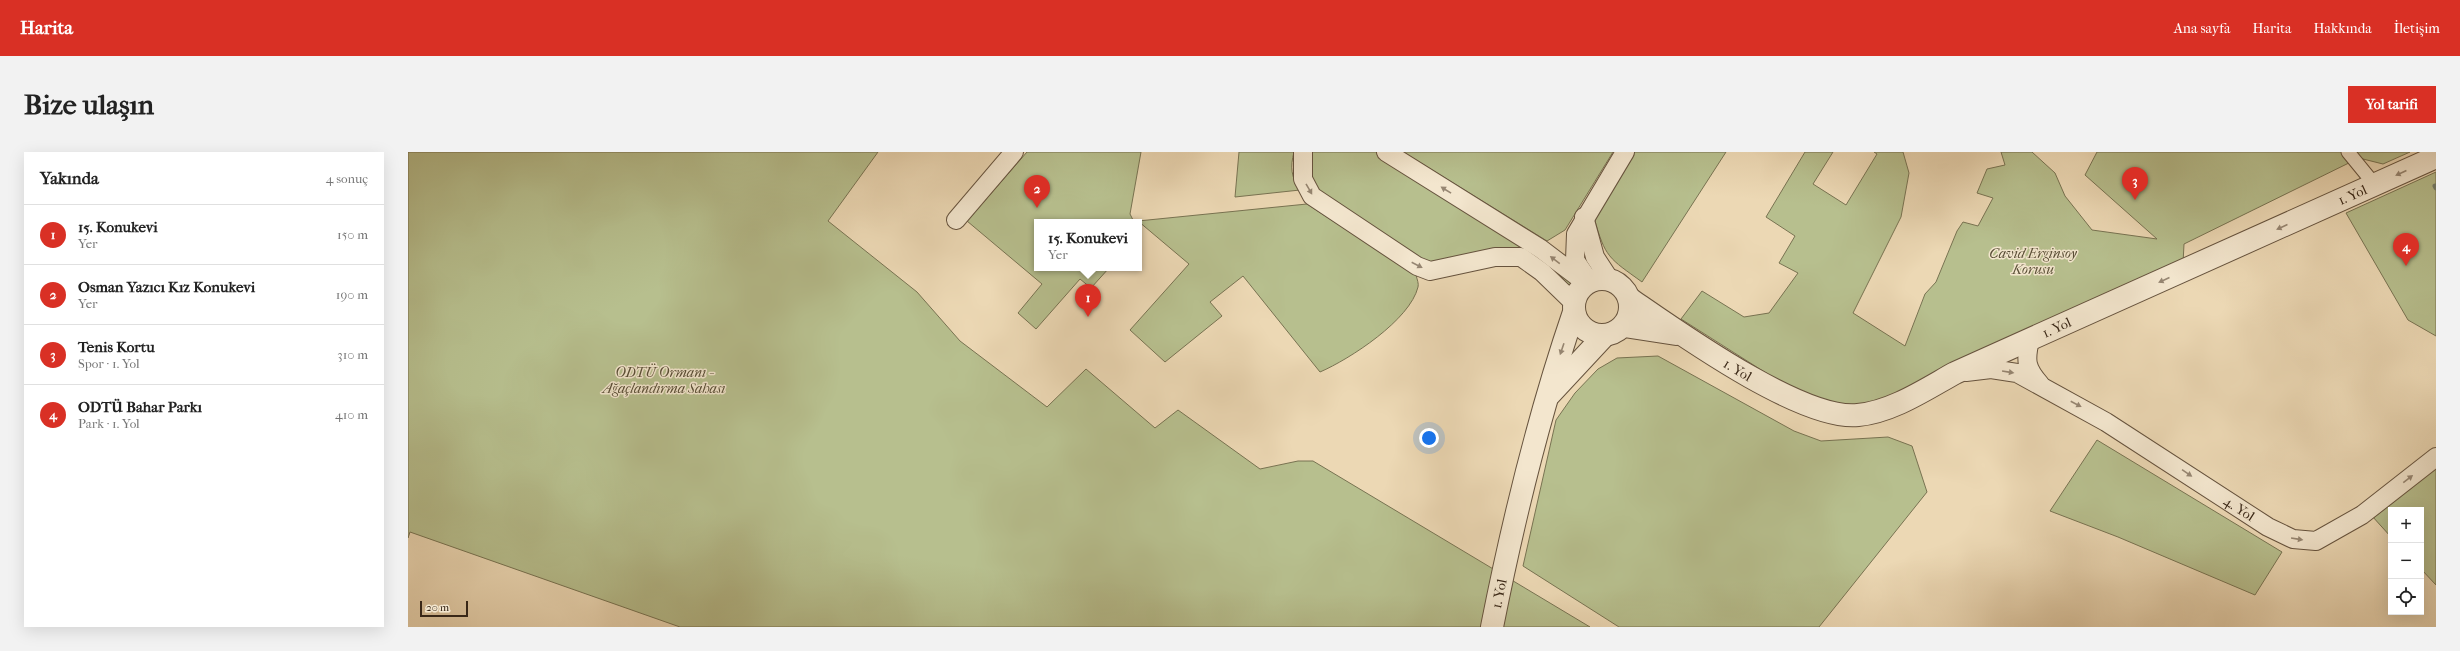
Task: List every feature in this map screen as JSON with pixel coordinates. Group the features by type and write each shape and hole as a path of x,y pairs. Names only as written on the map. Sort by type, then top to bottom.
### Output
{"street":[{"path":"956,220 1014,152"},
{"path":"1303,152 1303,179 1312,196 1417,266 1430,271 1495,257 1521,257 1542,272 1574,308 1581,327 1596,335 1604,336 1611,335 1624,326 1630,314 1630,299 1622,287 1595,282 1386,152"},
{"path":"1595,282 1595,257 1584,217 1625,152"},
{"path":"2348,152 2375,185"},
{"name":"1. Yol","path":"1630,299 1680,334 1772,388 1810,408 1834,415 1858,415 1885,408 1955,373 2436,157"},
{"path":"1574,308 1576,296 1595,282"},
{"name":"1. Yol","path":"1492,627 1501,580 1546,398 1574,308"},
{"path":"1624,326 1680,334"},
{"path":"1546,398 1604,336"},
{"name":"4. Yol","path":"2030,340 2026,356 2029,372 2042,386"},
{"name":"4. Yol","path":"1955,373 1991,369 2017,373 2106,422 2268,527 2293,539 2316,541 2356,519 2436,457"}],"green space":[{"name":"ODTÜ Ormanı - Ağaçlandırma Sahası","path":"408,152 878,152 828,221 917,292 960,341 1047,407 1086,369 1155,428 1178,410 1260,469 1298,461 1313,461 1590,627 680,627 410,532 408,538"},
{"path":"1027,152 1141,152 1130,214 1132,219 1034,219 1034,271 1106,271 1091,288 1080,279 1036,329 1018,313 1042,284 967,221"},
{"path":"1239,152 1294,152 1292,172 1300,190 1235,197"},
{"path":"1303,152 1386,152 1586,283 1576,296 1521,257 1430,271 1312,196"},
{"path":"1403,152 1613,152 1565,230 1547,241"},
{"path":"1634,152 1726,152 1642,282 1615,262 1610,256 1605,249 1594,217"},
{"name":"Cavid Erginsoy Korusu","path":"1805,152 1833,152 1813,184 1846,205 1877,154 1874,152 1903,152 1909,173 1901,217 1853,313 1905,346 1925,294 1936,282 1957,231 1963,222 1978,226 1993,198 1977,193 1987,169 2005,165 2001,152 2032,152 2055,173 2065,196 2092,230 2157,239 2085,175 2097,152 2410,152 2383,164 2359,158 2184,244 2183,264 1907,389 1850,411 1785,385 1681,319 1702,291 1744,317 1769,313 1798,273 1779,263 1795,236 1766,217"},
{"path":"2436,172 2436,336 2408,320 2346,213"},
{"path":"1307,204 1416,275 1418,287 1413,300 1391,325 1377,337 1347,358 1320,372 1243,276 1210,302 1222,316 1165,362 1130,330 1189,264 1142,224 1142,221"},
{"path":"1658,356 1794,431 1821,441 1888,437 1912,446 1927,492 1819,627 1619,627 1523,566 1556,420 1575,393 1598,369 1617,358"},
{"path":"2097,440 2282,552 2255,595 2118,537 2050,511"},
{"path":"2436,466 2436,585 2424,572 2424,507 2388,507 2388,534 2372,516"}],"place":[{"name":"Tenis Kortu","path":"2135,200"},
{"name":"Osman Yazıcı Kız Konukevi","path":"1037,208"},
{"name":"ODTÜ Bahar Parkı","path":"2406,266"},
{"name":"15. Konukevi","path":"1088,317"}]}
